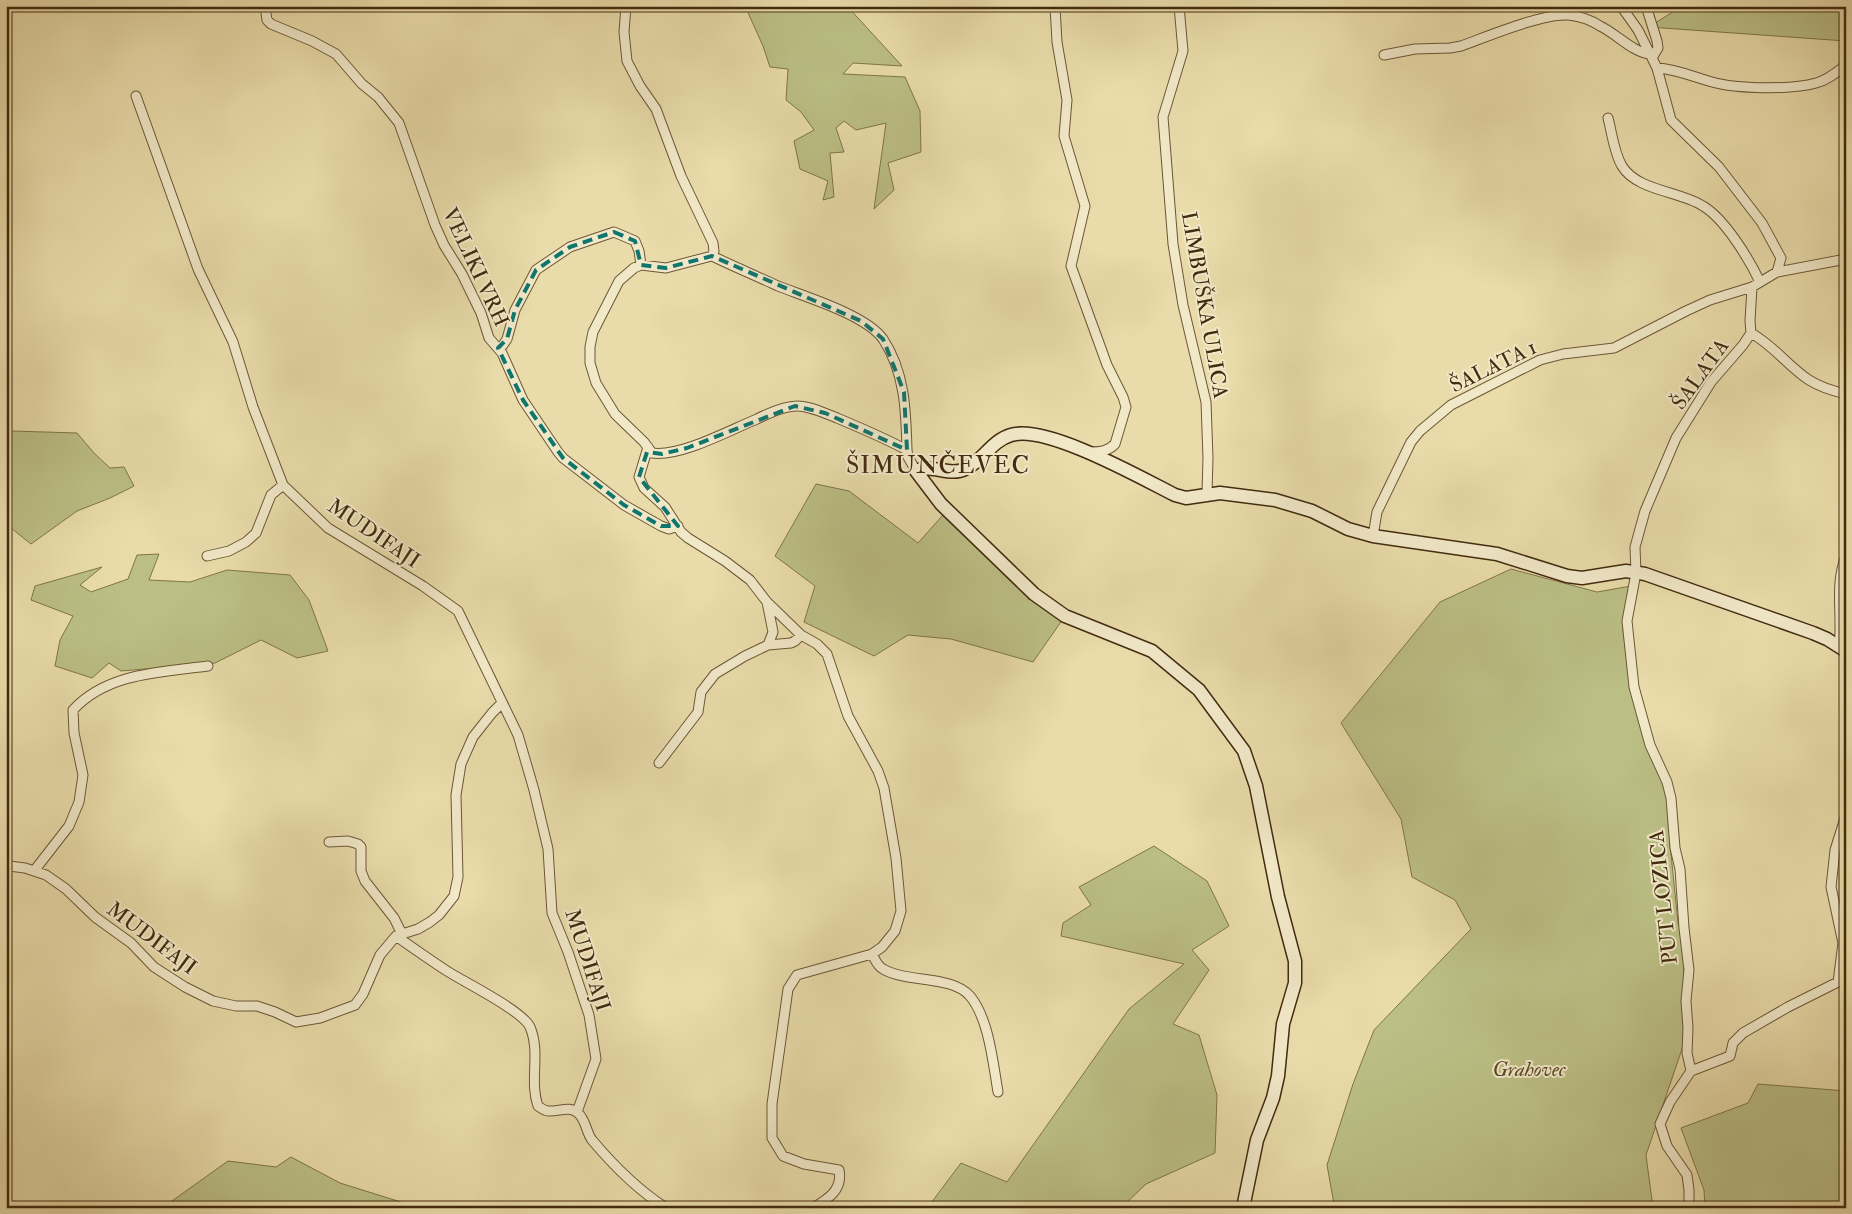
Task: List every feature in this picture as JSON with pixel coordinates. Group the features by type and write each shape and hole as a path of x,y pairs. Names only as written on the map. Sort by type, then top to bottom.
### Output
{"street":[{"name":"VELIKI VRH","path":"265,6 267,20 271,24 312,41 336,54 362,84 378,97 399,124 427,206 444,245 466,281 481,313 489,338 502,353 523,400 563,458 624,505 661,526 669,529 678,526"},
{"path":"626,6 624,32 627,61 640,86 656,109 681,176 713,242 714,251 712,256"},
{"path":"1055,6 1057,42 1068,100 1064,136 1085,206 1071,266 1107,365 1126,407 1115,444 1118,462 1122,469"},
{"name":"LIMBUŠKA ULICA","path":"1179,6 1183,51 1163,117 1173,244 1183,305 1206,402 1207,493"},
{"path":"1621,6 1638,30 1657,68 1671,120 1720,167 1762,223 1781,258 1777,272"},
{"path":"1646,6 1658,48 1651,56"},
{"path":"1384,55 1414,49 1461,46 1530,22 1552,16 1568,15 1586,19 1601,26 1636,49 1651,56"},
{"path":"1657,68 1677,70 1721,84 1776,87 1817,83 1828,78 1846,65"},
{"path":"136,96 198,269 234,342 253,406 283,485 271,495 256,532 246,542 229,551 207,556"},
{"path":"1608,118 1620,162 1626,171 1634,179 1691,200 1708,209 1724,224 1754,270 1756,284 1777,272 1846,259"},
{"path":"498,348 507,339 515,310 536,270 570,247 614,232 635,241 641,265"},
{"path":"907,450 869,431 806,407 795,406 769,413 687,448 662,454 652,452 614,414 596,383 590,363 590,347 593,332 619,281 634,268 641,265 666,268 712,256 861,321 876,331 883,339 891,355 904,392 908,457 941,504 1034,594 1065,616 1152,651 1199,690 1244,751 1256,786 1278,897 1295,961 1294,983 1283,1024 1278,1076 1273,1098 1257,1140 1242,1208"},
{"name":"ŠALATA","path":"1636,572 1634,547 1645,511 1676,438 1711,382 1751,333 1750,321 1756,284"},
{"name":"ŠALATA 1","path":"1372,536 1377,512 1411,442 1420,431 1451,405 1540,360 1563,354 1614,348 1686,310 1756,284"},
{"path":"1751,333 1770,345 1809,380 1830,390 1846,394"},
{"path":"916,471 927,468 956,472 974,464 998,440 1012,434 1028,434 1091,452 1175,495 1186,498 1220,492 1275,500 1312,510 1348,529 1372,536 1497,554 1567,576 1582,578 1626,571 1636,572 1696,591 1804,630 1827,639 1842,649"},
{"path":"1091,452 1103,452 1115,444"},
{"path":"648,447 638,477 644,488 664,507 681,532 697,545 725,561 750,580 767,602 800,635 817,644 827,654 848,716 878,771 884,788 896,858 901,911 895,931 882,947 872,954 797,975 788,988 772,1104 772,1138 783,1156 804,1164 839,1170 840,1177 837,1189 827,1199 813,1208"},
{"name":"MUDIFAJI","path":"283,485 328,528 423,586 458,611 483,660 518,735 548,849 552,913 568,952 589,1015 596,1059 577,1112"},
{"path":"1842,649 1838,580 1846,556"},
{"name":"PUT LOZICA","path":"1636,572 1627,621 1627,632 1634,687 1650,744 1667,782 1671,798 1675,848 1680,869 1689,970 1686,1001 1687,1053 1691,1071"},
{"path":"767,602 773,632 768,645"},
{"path":"659,763 698,712 701,692 715,674 768,645 791,643 800,635"},
{"path":"34,871 69,826 79,802 83,775 74,733 72,710 83,699 133,676 163,670 208,666"},
{"name":"MUDIFAJI","path":"6,868 9,866 25,868 46,875 66,889 95,917 131,943 154,967 184,987 213,1001 236,1006 257,1006 296,1022 320,1018 355,1005 363,994 380,955 399,935 418,929 439,915 454,896 458,877 456,795 461,764 473,737 492,712 502,703"},
{"path":"1689,1208 1687,1175 1668,1146 1660,1124 1670,1102 1691,1071 1730,1056 1733,1043 1743,1033 1788,1007 1842,981 1842,932 1831,887 1835,850 1846,815"},
{"path":"329,842 348,842 358,844 361,847 362,871 365,881 394,918 399,935 446,971 508,1007 529,1024 535,1043 534,1094 538,1106 547,1111 566,1108 577,1112 586,1124 590,1137 600,1150 634,1183 666,1208"},
{"path":"872,954 878,965 883,969 947,984 962,989 970,996 978,1008 984,1024 998,1092"}],"highlighted area":[{"path":"614,232 635,241 641,265 666,268 712,256 861,321 883,339 904,392 907,450 825,413 795,406 687,448 662,454 647,452 639,477 678,526 661,526 624,505 563,458 523,400 498,348 507,339 515,310 536,270 570,247"}],"green space":[{"path":"745,6 847,6 902,66 853,63 843,74 905,77 920,111 921,152 888,163 894,190 874,209 886,123 856,130 844,121 836,128 844,152 830,153 834,197 823,200 828,181 800,169 794,141 814,130 801,112 786,100 788,69 770,67"},
{"path":"1682,6 1846,6 1846,41 1649,27"},
{"path":"12,431 77,433 110,468 124,467 134,486 77,511 31,544 6,524 6,433"},
{"path":"816,484 849,491 918,543 943,515 1065,616 1033,662 951,639 908,635 874,656 804,622 815,586 775,556"},
{"path":"159,554 149,580 190,582 227,570 290,575 309,600 328,651 297,658 261,640 215,663 121,671 109,663 92,678 55,666 60,640 73,616 31,600 35,586 102,567 80,585 91,592 128,579 137,555"},
{"name":"Grahovec","path":"1511,569 1597,592 1631,586 1623,629 1630,688 1665,786 1671,810 1670,844 1678,923 1684,940 1684,1043 1646,1155 1653,1208 1331,1208 1334,1204 1327,1165 1353,1084 1374,1030 1471,929 1455,900 1412,877 1401,819 1341,723 1440,602"},
{"path":"1154,846 1207,881 1229,926 1192,950 1209,970 1173,1024 1199,1035 1217,1095 1215,1153 1146,1184 1121,1208 939,1208 931,1203 961,1163 1007,1182 1129,1009 1184,964 1061,936 1063,923 1091,905 1079,887"},
{"path":"1758,1084 1846,1091 1846,1208 1705,1208 1704,1190 1681,1128 1748,1103"},
{"path":"291,1157 340,1183 420,1208 171,1208 172,1201 228,1161 276,1167"}],"district":[{"name":"ŠIMUNČEVEC","path":"938,465"}]}
